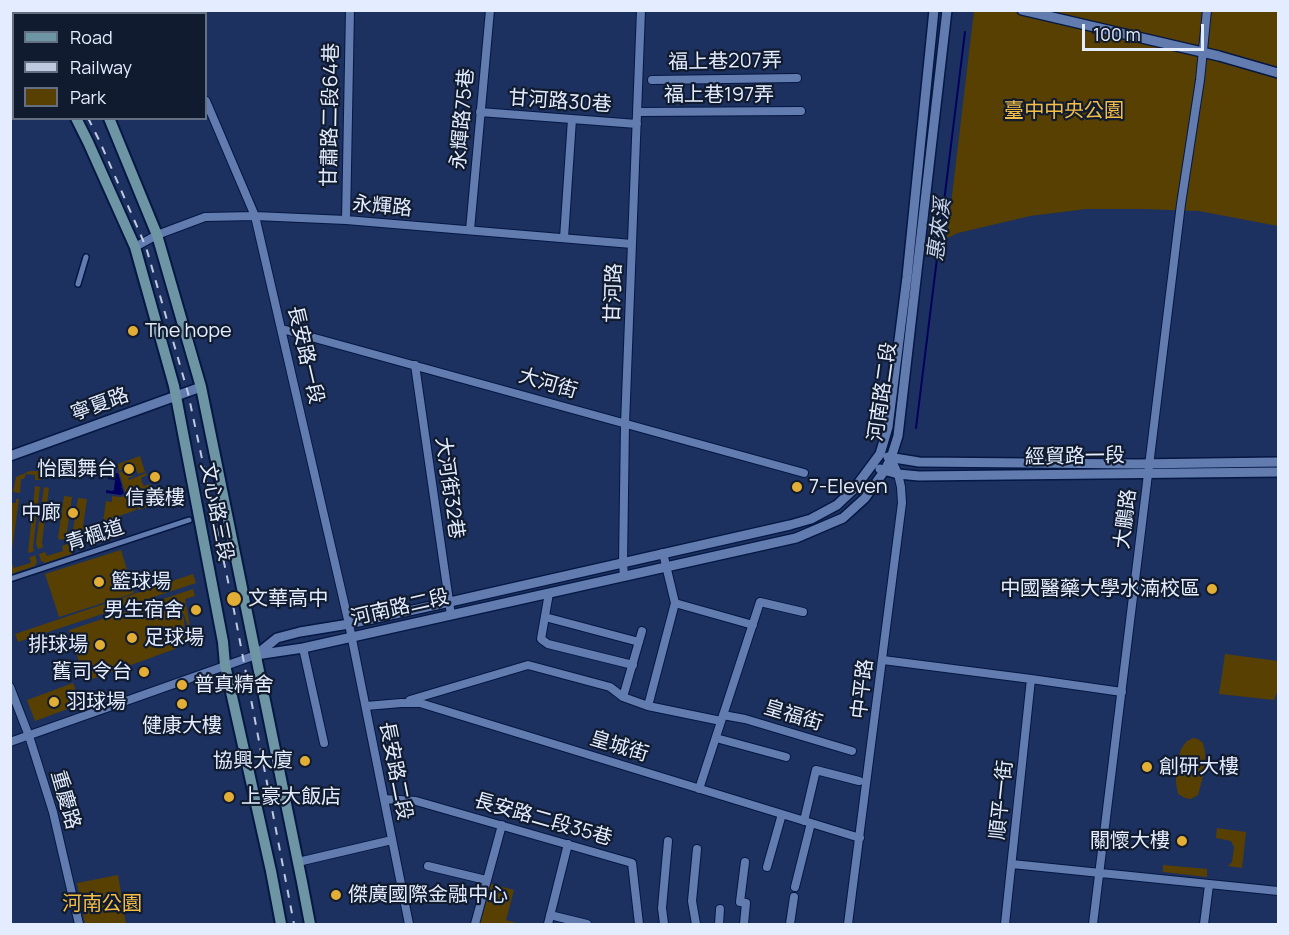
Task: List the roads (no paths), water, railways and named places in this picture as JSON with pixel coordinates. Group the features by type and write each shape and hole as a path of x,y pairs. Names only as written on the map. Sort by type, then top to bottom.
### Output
{"main road":[{"name":"文心路三段","path":"77,120 135,247 176,397 223,642 225,665 281,924"},
{"name":"文心路三段","path":"110,120 157,235 201,387 310,924"}],"street":[{"name":"甘肅路二段64巷","path":"346,220 350,10"},
{"name":"永輝路75巷","path":"470,230 490,10"},
{"name":"甘河路","path":"624,576 625,424 641,10"},
{"name":"河南路二段","path":"256,655 277,638 300,632 450,602 790,525 811,519 837,505 854,489 880,454 888,428 906,288 934,10"},
{"name":"河南路二段","path":"256,655 303,648 796,538 843,518 864,498 885,470 898,436 947,10"},
{"path":"1022,10 1203,52 1278,73"},
{"name":"大鵬路","path":"1093,924 1207,10"},
{"name":"福上巷207弄","path":"652,80 797,78"},
{"name":"長安路一段","path":"207,103 255,216 349,624"},
{"name":"福上巷197弄","path":"637,112 801,111"},
{"name":"甘河路30巷","path":"480,112 637,124"},
{"path":"564,238 572,119"},
{"name":"永輝路","path":"135,247 157,235 205,217 255,216 346,220 632,244"},
{"path":"78,284 86,257"},
{"name":"大河街","path":"282,329 804,473"},
{"name":"大河街32巷","path":"415,365 451,615"},
{"name":"寧夏路","path":"10,456 201,387"},
{"name":"經貿路一段","path":"880,454 919,462 1149,464 1278,462"},
{"name":"中平路","path":"848,924 902,502 898,474 891,458"},
{"name":"經貿路一段","path":"872,466 898,474 919,476 1278,472"},
{"name":"青楓道","path":"10,579 189,520"},
{"path":"111,539 113,546"},
{"path":"648,706 675,603 663,553"},
{"path":"549,593 541,639 548,644 633,665"},
{"path":"699,789 760,602 803,612"},
{"path":"675,603 753,625"},
{"path":"545,617 639,642"},
{"name":"長安路二段","path":"349,624 409,924"},
{"path":"623,697 642,631"},
{"path":"303,648 324,743"},
{"path":"10,742 256,655"},
{"path":"883,660 1122,693"},
{"name":"皇福街","path":"401,703 528,665 610,687 623,697 648,706 722,718 745,718 852,751"},
{"name":"順平一街","path":"1005,924 1031,679"},
{"name":"重慶路","path":"10,687 29,736 53,812 79,924"},
{"name":"皇城街","path":"366,706 420,703 860,838"},
{"path":"716,738 786,757"},
{"path":"795,887 816,770 859,781"},
{"name":"長安路二段35巷","path":"384,799 416,801 632,863 639,924"},
{"path":"767,867 782,814"},
{"path":"475,924 502,825"},
{"path":"298,862 392,840"},
{"path":"664,924 662,908 668,841"},
{"path":"548,924 568,844"},
{"path":"696,924 692,901 697,849"},
{"path":"744,924 746,903 740,902 745,862"},
{"path":"1012,864 1278,891"},
{"path":"428,866 486,880"},
{"path":"1204,924 1209,885"},
{"path":"790,924 794,897"},
{"path":"719,924 720,909"},
{"path":"550,915 587,924"}],"waterway":[{"name":"惠來溪","path":"916,428 965,32"}],"railway":[{"path":"89,120 146,247 188,393 232,600 294,924"}],"place":[{"name":"The hope","path":"133,331"},
{"name":"怡園舞台","path":"129,469"},
{"name":"信義樓","path":"155,477"},
{"name":"7-Eleven","path":"797,487"},
{"name":"中廊","path":"73,513"},
{"name":"籃球場","path":"99,582"},
{"name":"中國醫藥大學水湳校區","path":"1212,589"},
{"name":"文華高中","path":"234,599"},
{"name":"男生宿舍","path":"196,610"},
{"name":"足球場","path":"132,638"},
{"name":"排球場","path":"100,645"},
{"name":"舊司令台","path":"144,672"},
{"name":"普真精舍","path":"182,685"},
{"name":"羽球場","path":"54,702"},
{"name":"健康大樓","path":"182,704"},
{"name":"協興大廈","path":"305,761"},
{"name":"創研大樓","path":"1147,767"},
{"name":"上豪大飯店","path":"229,797"},
{"name":"關懷大樓","path":"1182,841"},
{"name":"傑廣國際金融中心","path":"336,895"}],"park label":[{"name":"臺中中央公園","path":"1064,111"},
{"name":"河南公園","path":"102,904"}]}
